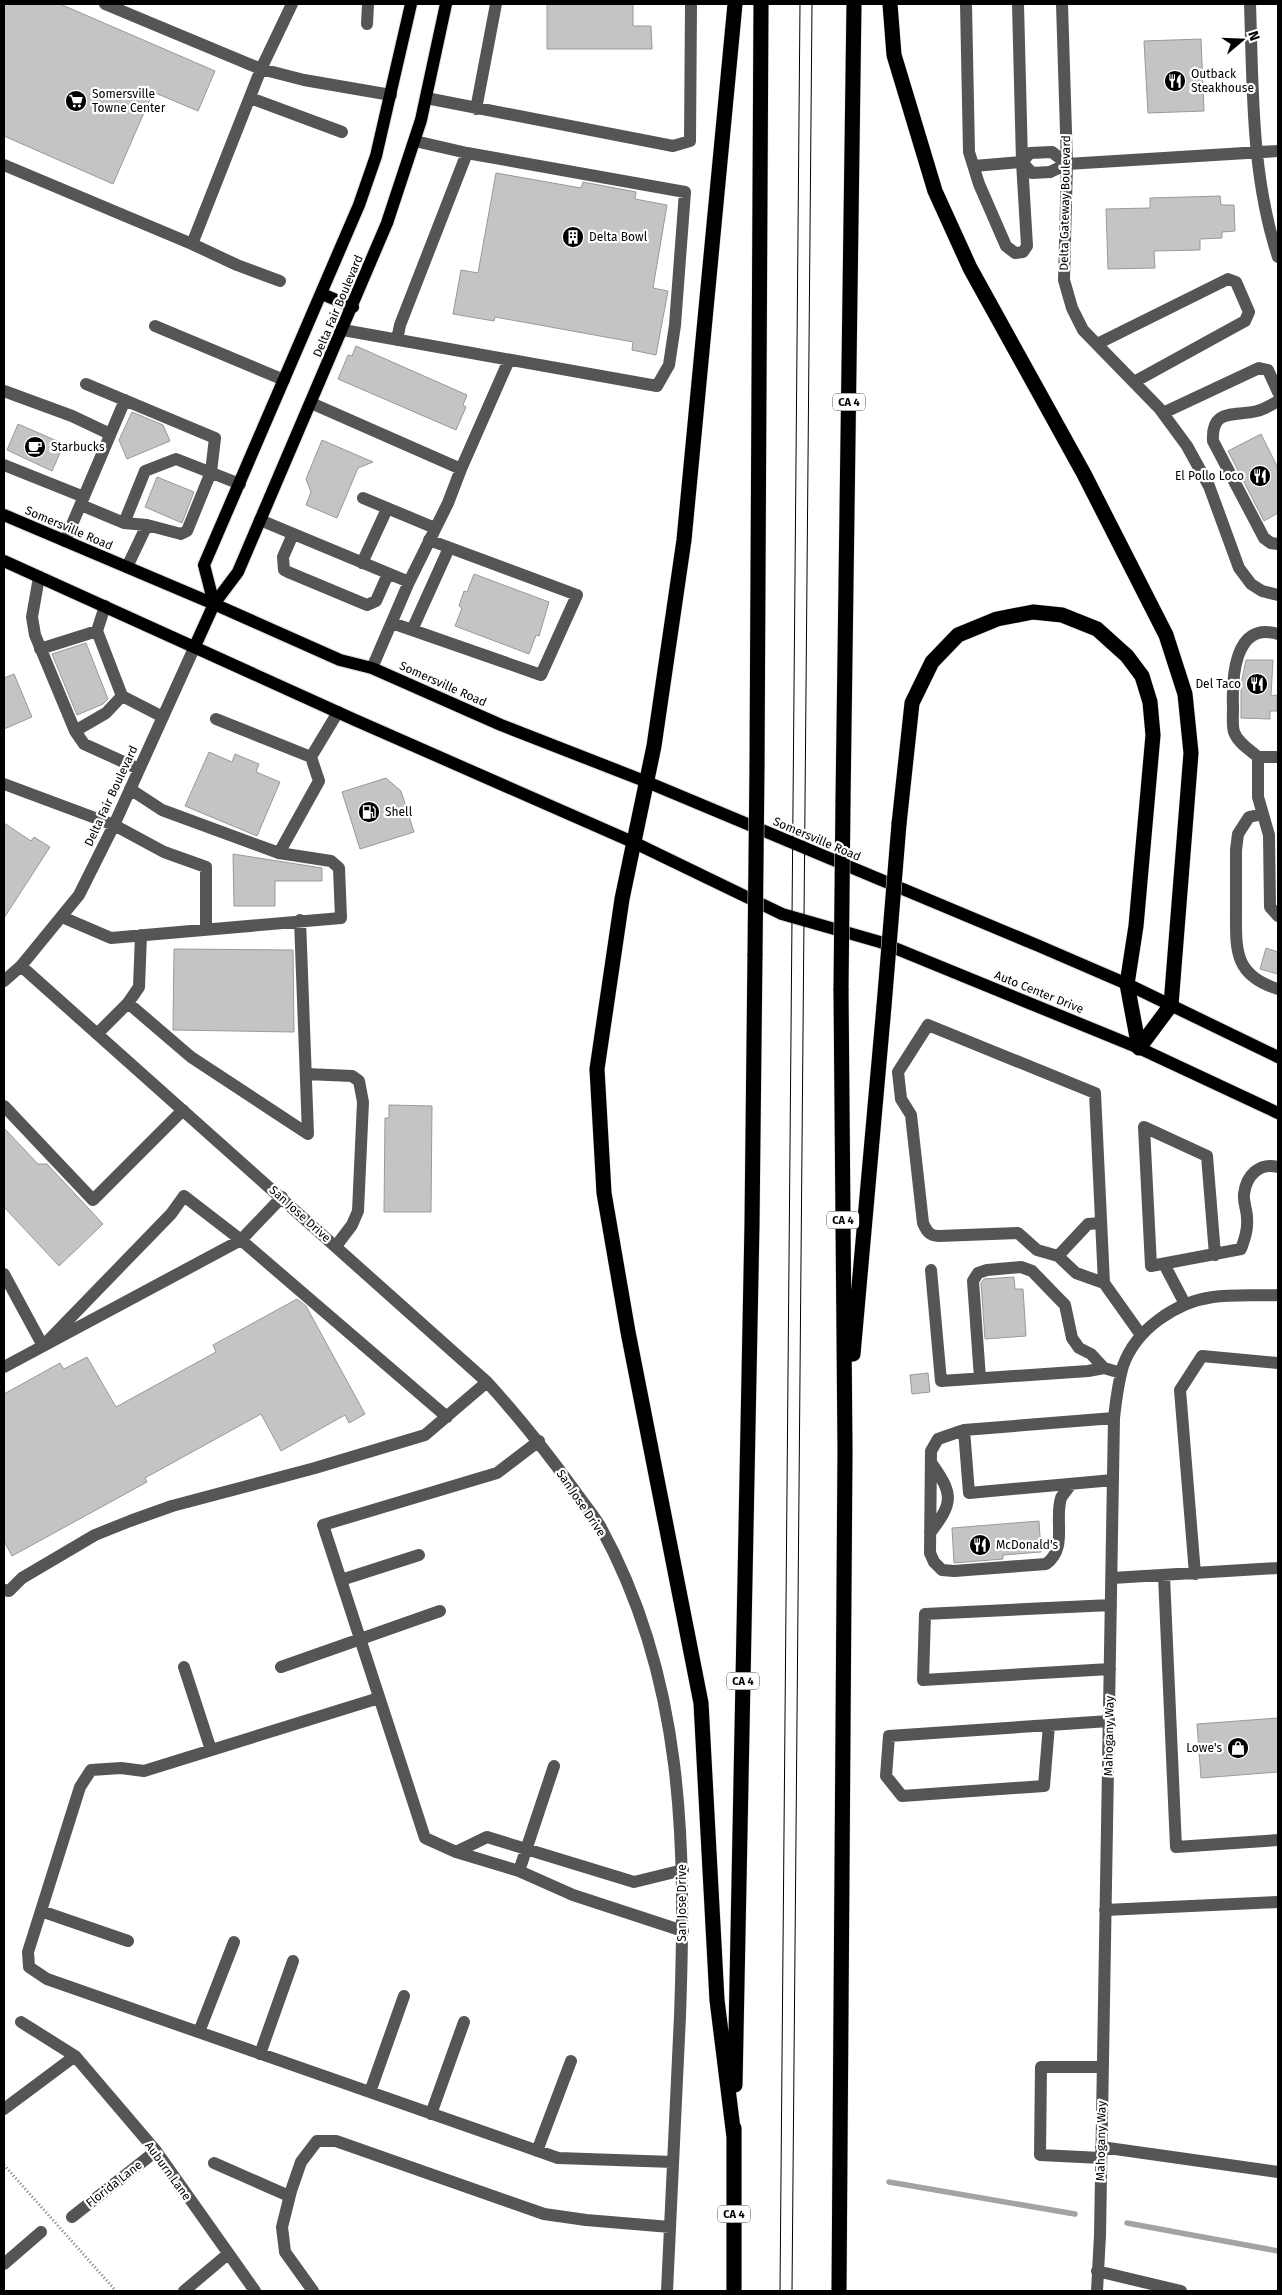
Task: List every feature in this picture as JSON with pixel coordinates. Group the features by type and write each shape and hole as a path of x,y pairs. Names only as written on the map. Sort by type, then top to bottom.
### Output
{"highway":[{"path":"734,2137 717,2000 701,1703 628,1332 604,1193 597,1069 622,899 654,746 684,540 735,4"},
{"name":"CA 4","path":"734,2291 734,2137 752,1224 757,767 761,4"},
{"name":"CA 4","path":"839,2291 845,1450 841,989 854,4"},
{"path":"890,4 894,55 935,190 970,268 1084,474 1166,635 1185,694 1191,752 1171,1005 1138,1048"},
{"path":"845,1450 899,824 912,703 932,662 958,635 998,619 1033,612 1062,615 1097,629 1127,656 1142,676 1150,702 1153,735 1136,926 1127,984 1138,1048"}],"main road":[{"name":"Delta Fair Boulevard","path":"214,604 204,565 359,205 376,156 411,4"},
{"name":"Delta Fair Boulevard","path":"195,646 214,604 238,572 353,307 387,223 415,141 446,4"},
{"path":"322,294 353,307"},
{"name":"Somersville Road","path":"4,515 340,660 372,668 501,725 647,782 871,878 1127,984"},
{"path":"4,561 338,712 635,843"},
{"name":"Auto Center Drive","path":"635,843 782,914 880,942 1138,1048 1278,1113"},
{"path":"1127,984 1278,1057"}],"street":[{"path":"105,4 261,69 304,80 391,95"},
{"path":"192,244 261,69 292,4"},
{"path":"367,24 368,4"},
{"path":"476,108 496,4"},
{"path":"426,98 673,146 690,141 691,4"},
{"path":"966,4 969,152 1006,246 1016,253 1023,252 1027,246 1022,162 1018,4"},
{"name":"Delta Gateway Boulevard","path":"1062,4 1067,164 1064,280 1072,308 1083,330 1163,413 1187,446 1209,486 1239,568 1251,584 1262,591 1278,595"},
{"path":"1250,4 1255,153 1268,227 1278,256"},
{"path":"250,98 342,132"},
{"path":"343,330 657,386 669,365 675,324 685,192 466,153 415,141"},
{"path":"974,166 1022,162 1030,153 1052,152 1067,164"},
{"path":"1022,162 1032,173 1050,172 1067,164 1278,152"},
{"path":"397,340 400,325 466,153"},
{"path":"4,165 280,282"},
{"path":"1097,344 1228,279 1236,282 1248,312 1245,321 1134,382"},
{"path":"155,326 284,380"},
{"path":"372,668 409,582 448,504 509,360"},
{"path":"1163,413 1251,370 1259,368 1268,370 1278,392"},
{"path":"4,465 83,501 124,523 147,525 181,534 184,533 211,472 215,438 86,384"},
{"path":"5,396 72,416 110,434"},
{"path":"65,541 125,400"},
{"path":"1278,401 1256,412 1228,414 1221,418 1212,430 1213,441 1264,538 1271,544 1278,544"},
{"path":"311,403 461,470"},
{"path":"124,523 145,471 176,459 240,484"},
{"path":"363,498 387,508 432,534 449,548 576,595 541,675 392,623"},
{"path":"362,563 387,508"},
{"path":"260,520 409,582"},
{"path":"127,567 147,525"},
{"path":"293,534 282,562 284,570 288,572 367,605 376,601 388,574"},
{"path":"412,630 449,548"},
{"path":"39,577 32,617 40,649 75,731 84,744 138,769"},
{"path":"105,606 97,631 122,696 163,717"},
{"path":"40,649 97,631"},
{"path":"1278,634 1263,632 1253,636 1241,647 1236,658 1233,689 1234,731 1238,740 1258,757 1278,757"},
{"name":"Delta Fair Boulevard","path":"4,981 21,966 79,895 114,825 195,646"},
{"path":"75,731 106,713 122,696"},
{"path":"279,853 319,781 312,757 338,712"},
{"path":"216,719 312,757"},
{"path":"1258,757 1258,797 1269,835 1270,907 1278,916"},
{"path":"4,784 114,825 164,852 206,867 206,929"},
{"path":"62,917 111,938 300,920 341,918 338,868 330,861 279,853 162,810 130,789"},
{"path":"1263,814 1249,817 1238,834 1236,850 1238,954 1251,976 1258,982 1278,989"},
{"path":"128,1003 192,1057 308,1134 300,920"},
{"path":"98,1034 128,1003 139,987 141,934"},
{"name":"San Jose Drive","path":"21,966 487,1382 539,1441 599,1525 630,1589 654,1655 679,1795 683,1870 683,1931 667,2291"},
{"path":"1104,1283 1076,1273 1058,1256 1038,1250 1018,1233 932,1236 927,1232 924,1223 911,1115 901,1099 898,1072 928,1025 1096,1093 1104,1283 1141,1335"},
{"path":"306,1074 352,1076 359,1081 363,1102 358,1211 352,1225 336,1246"},
{"path":"4,1106 93,1200 183,1110"},
{"path":"1214,1255 1208,1156 1144,1127 1151,1266 1214,1255 1241,1249 1246,1234 1247,1218 1244,1196 1248,1177 1258,1169 1274,1166 1278,1168"},
{"path":"43,1346 171,1214 184,1196 241,1240 447,1417"},
{"path":"4,1367 241,1240 282,1197"},
{"path":"1058,1256 1088,1224 1101,1223"},
{"path":"1164,1264 1185,1304"},
{"path":"980,1378 974,1282 978,1273 987,1270 1021,1267 1032,1271 1065,1305 1072,1338 1079,1348 1091,1354 1104,1368"},
{"path":"931,1270 941,1381 1088,1371 1104,1368 1121,1373"},
{"path":"4,1274 43,1346"},
{"name":"Mahogany Way","path":"1097,2291 1103,2067 1114,1418 1117,1388 1124,1363 1141,1335 1164,1316 1185,1304 1213,1297 1278,1295"},
{"path":"1195,1574 1180,1390 1202,1356 1278,1362"},
{"path":"4,1590 9,1591 22,1578 95,1535 130,1521 172,1506 315,1468 425,1435 487,1382"},
{"path":"1070,1485 1061,1498 1058,1546 1054,1558 1046,1564 954,1571 942,1570 934,1562 930,1553 930,1479 931,1451 938,1438 964,1430 1114,1418"},
{"path":"964,1430 969,1494 1113,1480"},
{"path":"539,1441 497,1473 323,1525 425,1838 456,1852 519,1871 573,1895 683,1931"},
{"path":"930,1533 946,1513 948,1498 945,1482 932,1464"},
{"path":"341,1580 418,1555"},
{"path":"1112,1578 1278,1568"},
{"path":"1164,1576 1176,1847 1278,1840"},
{"path":"1110,1668 923,1680 925,1614 1111,1604"},
{"path":"281,1667 440,1611"},
{"path":"184,1667 211,1750"},
{"path":"379,1698 144,1771 121,1768 91,1770 80,1787 28,1952 29,1967 47,1979 558,2158 673,2162"},
{"path":"1049,1725 1044,1786 902,1796 886,1776 889,1736 1049,1725 1109,1721"},
{"path":"519,1871 554,1766"},
{"path":"456,1852 487,1837 634,1882 683,1870"},
{"path":"1105,1910 1278,1902"},
{"path":"41,1911 128,1941"},
{"path":"199,2032 234,1942"},
{"path":"260,2054 293,1961"},
{"path":"370,2092 404,1996"},
{"name":"Auburn Lane","path":"21,2022 75,2056 156,2151 255,2291"},
{"path":"430,2114 464,2022"},
{"path":"4,2109 75,2056"},
{"path":"537,2151 571,2061"},
{"path":"1103,2067 1041,2068 1040,2155 1101,2153 1278,2172"},
{"path":"313,2291 285,2252 282,2227 289,2196 301,2162 317,2141 336,2141 544,2214 586,2220 670,2227"},
{"name":"Florida Lane","path":"72,2217 156,2151"},
{"path":"214,2163 289,2196"},
{"path":"4,2264 40,2232"},
{"path":"184,2291 228,2254"},
{"path":"1097,2271 1181,2291"}],"path":[{"path":"40,2232 59,2228 72,2217"}],"building":[{"name":"Somersville Towne Center","path":"4,4 60,4 215,71 198,111 153,92 113,184 4,136"},
{"path":"547,4 633,4 633,26 651,26 652,49 547,49"},
{"path":"1201,39 1204,111 1148,113 1144,41"},
{"name":"Delta Bowl","path":"496,173 581,188 583,182 636,192 635,199 667,205 653,288 668,291 656,355 632,350 633,342 495,317 494,321 453,314 461,270 478,273"},
{"path":"1220,196 1221,205 1234,205 1235,231 1222,232 1222,238 1200,239 1200,250 1154,251 1155,268 1108,269 1106,209 1150,208 1150,198"},
{"path":"356,346 467,395 463,405 466,407 456,430 338,379 348,355 352,356"},
{"path":"132,412 163,425 170,441 127,459 119,440"},
{"name":"Starbucks","path":"18,424 64,444 52,471 7,450"},
{"path":"1261,434 1278,468 1278,513 1264,521 1228,451"},
{"path":"322,440 373,462 358,468 337,518 306,505 311,492 306,479"},
{"path":"157,477 194,492 182,523 145,507"},
{"path":"474,574 549,602 539,636 536,635 529,654 455,626 462,608 459,606 464,591 467,592"},
{"path":"86,643 108,699 103,704 77,715 52,654"},
{"path":"1246,660 1273,660 1271,696 1277,695 1277,711 1270,711 1270,719 1241,718 1241,684"},
{"path":"14,674 32,717 4,729 4,678"},
{"path":"209,752 232,762 235,754 259,764 256,772 280,782 257,836 185,806"},
{"path":"386,778 401,791 414,832 360,849 342,792"},
{"path":"4,823 31,841 34,837 50,847 4,918"},
{"path":"233,854 322,868 322,881 275,881 275,906 234,906"},
{"path":"1266,948 1278,952 1278,974 1260,969"},
{"path":"174,949 293,950 294,1032 173,1030"},
{"path":"389,1105 432,1106 431,1212 384,1212 385,1118 389,1118"},
{"path":"4,1128 38,1164 47,1164 103,1224 59,1266 4,1207"},
{"path":"1014,1277 1015,1289 1023,1289 1026,1336 985,1339 981,1283 984,1279"},
{"path":"297,1299 306,1306 365,1414 349,1423 345,1415 281,1451 261,1414 145,1478 147,1482 12,1556 4,1541 4,1394 60,1363 64,1369 87,1357 116,1407 216,1352 213,1345"},
{"path":"928,1373 930,1392 912,1394 910,1375"},
{"path":"1039,1521 1041,1552 1003,1555 1003,1559 954,1563 952,1528"},
{"name":"Lowe's","path":"1278,1718 1278,1772 1201,1778 1197,1724"}],"waterway":[{"path":"889,2182 1075,2214"},
{"path":"1127,2223 1278,2251"}],"tram line":[{"path":"780,2291 800,4"},
{"path":"792,2291 812,4"}],"place":[{"name":"Outback Steakhouse","path":"1175,81"},
{"name":"Somersville Towne Center","path":"76,101"},
{"name":"Delta Bowl","path":"573,237"},
{"name":"Starbucks","path":"35,447"},
{"name":"El Pollo Loco","path":"1260,476"},
{"name":"Del Taco","path":"1257,684"},
{"name":"Shell","path":"369,812"},
{"name":"McDonald's","path":"980,1545"},
{"name":"Lowe's","path":"1238,1748"}]}
